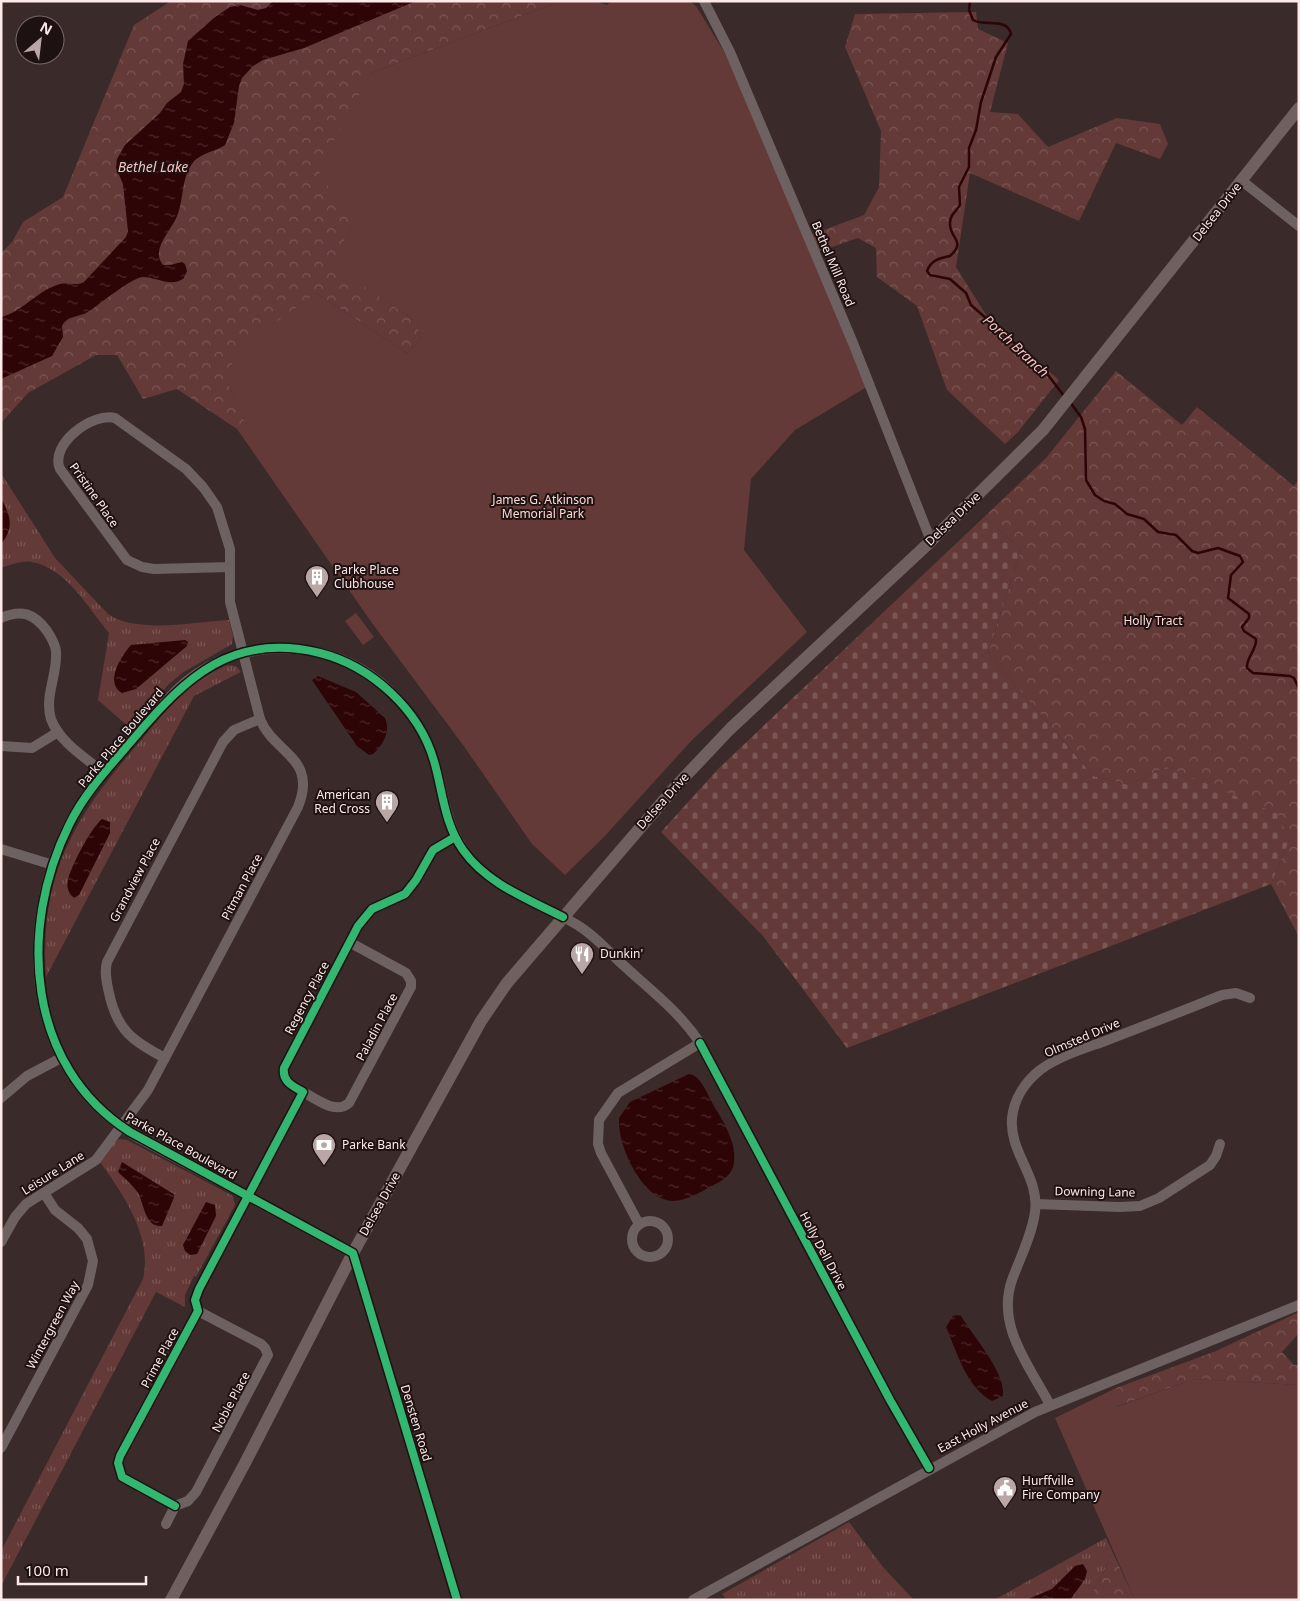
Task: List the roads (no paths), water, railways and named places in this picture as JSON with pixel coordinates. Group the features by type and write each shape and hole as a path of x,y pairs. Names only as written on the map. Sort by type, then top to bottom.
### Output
{"main road":[{"name":"Delsea Drive","path":"171,1600 244,1466 353,1253 481,1021 507,982 677,785 730,729 931,541 1043,430 1299,108"}],"street":[{"name":"Bethel Mill Road","path":"704,1 730,52 853,343 931,541"},
{"path":"1242,181 1299,226"},
{"name":"Pristine Place","path":"230,567 154,569 142,567 127,560 60,469 57,454 62,444 101,417 111,417 122,422 186,470 207,491 225,527 230,549 230,567 229,597 243,653"},
{"path":"1,618 14,613 30,614 40,622 54,641 56,657 48,704 51,719 58,732 104,773"},
{"name":"Parke Place Boulevard","path":"353,1253 121,1127 89,1098 61,1058 46,1021 39,969 41,916 53,865 78,808 104,773 180,687 212,665 243,653 279,648 318,653 352,665 383,686 400,702 426,740 434,760 447,819 455,837 471,859 489,877 563,917"},
{"name":"Pitman Place","path":"121,1127 148,1090 302,798 303,782 299,767 290,753 269,735 260,719 243,653"},
{"name":"Grandview Place","path":"165,1058 134,1041 120,1026 113,1010 106,980 107,962 223,742 236,729 260,719"},
{"path":"1,746 32,748 58,732"},
{"name":"Regency Place","path":"304,1092 287,1081 284,1075 284,1068 349,942 368,912 405,894 416,880 433,850 455,837"},
{"path":"1,849 53,865"},
{"name":"Holly Dell Drive","path":"563,917 591,935 674,1010 687,1024 700,1043 890,1400 929,1468"},
{"name":"Paladin Place","path":"304,1092 335,1108 343,1107 349,1103 411,988 411,981 406,973 349,942"},
{"name":"Olmsted Drive","path":"1050,1405 1015,1339 1007,1316 1010,1287 1033,1221 1036,1204 1033,1182 1016,1146 1012,1123 1018,1097 1035,1074 1062,1058 1222,995 1236,993 1250,998"},
{"path":"639,1224 601,1153 598,1134 599,1120 618,1093 700,1043"},
{"path":"1,1098 27,1076 61,1058"},
{"path":"248,1196 304,1092"},
{"name":"Leisure Lane","path":"1,1242 21,1209 94,1163 121,1127"},
{"name":"Downing Lane","path":"1036,1204 1119,1208 1147,1204 1210,1165 1216,1156 1220,1144"},
{"name":"Wintergreen Way","path":"3,1441 88,1285 93,1269 92,1252 85,1236 56,1210 44,1193"},
{"name":"Prime Place","path":"175,1506 122,1477 118,1463 198,1311 195,1306 197,1294 248,1196"},
{"name":"Densten Road","path":"353,1253 457,1600"},
{"name":"East Holly Avenue","path":"693,1600 929,1468 1050,1405 1299,1305"},
{"name":"Noble Place","path":"175,1506 188,1501 196,1492 268,1355 266,1348 261,1344 198,1311"},
{"path":"166,1524 175,1506"}],"water":[{"name":"Bethel Lake","path":"273,1 416,1 304,48 263,60 253,66 242,78 239,86 234,123 225,145 199,157 188,170 177,216 160,247 160,259 163,265 182,262 185,264 187,271 184,278 174,282 148,277 131,281 88,312 67,320 62,326 63,337 52,356 1,379 1,317 16,311 49,288 60,284 84,282 126,237 128,231 123,184 116,168 117,159 125,145 160,113 167,103 181,92 184,84 183,64 188,41 215,17 230,7 240,5 258,10 266,8"},
{"path":"1,498 9,516 10,526 1,544"},
{"path":"185,640 188,642 187,646 136,689 122,693 117,689 114,683 116,669 131,645"},
{"path":"318,676 356,692 385,718 387,728 385,737 373,754 369,755 357,746 312,680"},
{"path":"102,819 110,822 110,833 79,895 74,898 69,892 67,883 70,874 87,839"},
{"path":"689,1074 701,1082 725,1125 733,1147 734,1162 732,1171 720,1182 688,1198 673,1201 662,1198 651,1191 634,1169 622,1142 619,1118 630,1102"},
{"path":"122,1162 175,1195 162,1226 156,1226 152,1223 146,1214 138,1193 118,1172"},
{"path":"206,1202 215,1205 216,1216 197,1254 190,1255 185,1251 183,1245"},
{"path":"953,1316 961,1316 988,1355 1003,1387 1003,1396 992,1401 983,1395 975,1387 963,1368 946,1327"},
{"path":"1083,1564 1087,1571 1085,1579 1070,1600 1026,1600 1052,1589 1075,1566"}],"waterway":[{"name":"Porch Branch","path":"970,1 969,10 973,20 1000,24 1009,29 1011,34 996,57 981,102 976,130 969,148 969,167 959,187 960,205 950,220 950,228 957,247 950,256 933,262 927,271 930,275 950,279 966,293 971,305 1042,367 1064,396"},
{"name":"Porch Branch","path":"1070,402 1081,417 1085,429 1086,480 1095,495 1104,501 1115,504 1127,514 1144,519 1158,532 1176,535 1192,551 1198,553 1218,548 1240,556 1243,562 1231,575 1228,598 1249,614 1249,618 1242,627 1244,631 1256,639 1247,668 1253,673 1290,676 1294,678 1299,689"}],"place":[{"name":"Parke Place Clubhouse","path":"317,598"},
{"name":"American Red Cross","path":"387,823"},
{"name":"Dunkin'","path":"582,975"},
{"name":"Parke Bank","path":"324,1166"},
{"name":"Hurffville Fire Company","path":"1005,1509"}],"park label":[{"name":"James G. Atkinson Memorial Park","path":"543,507"},
{"name":"Holly Tract","path":"1153,621"}]}
